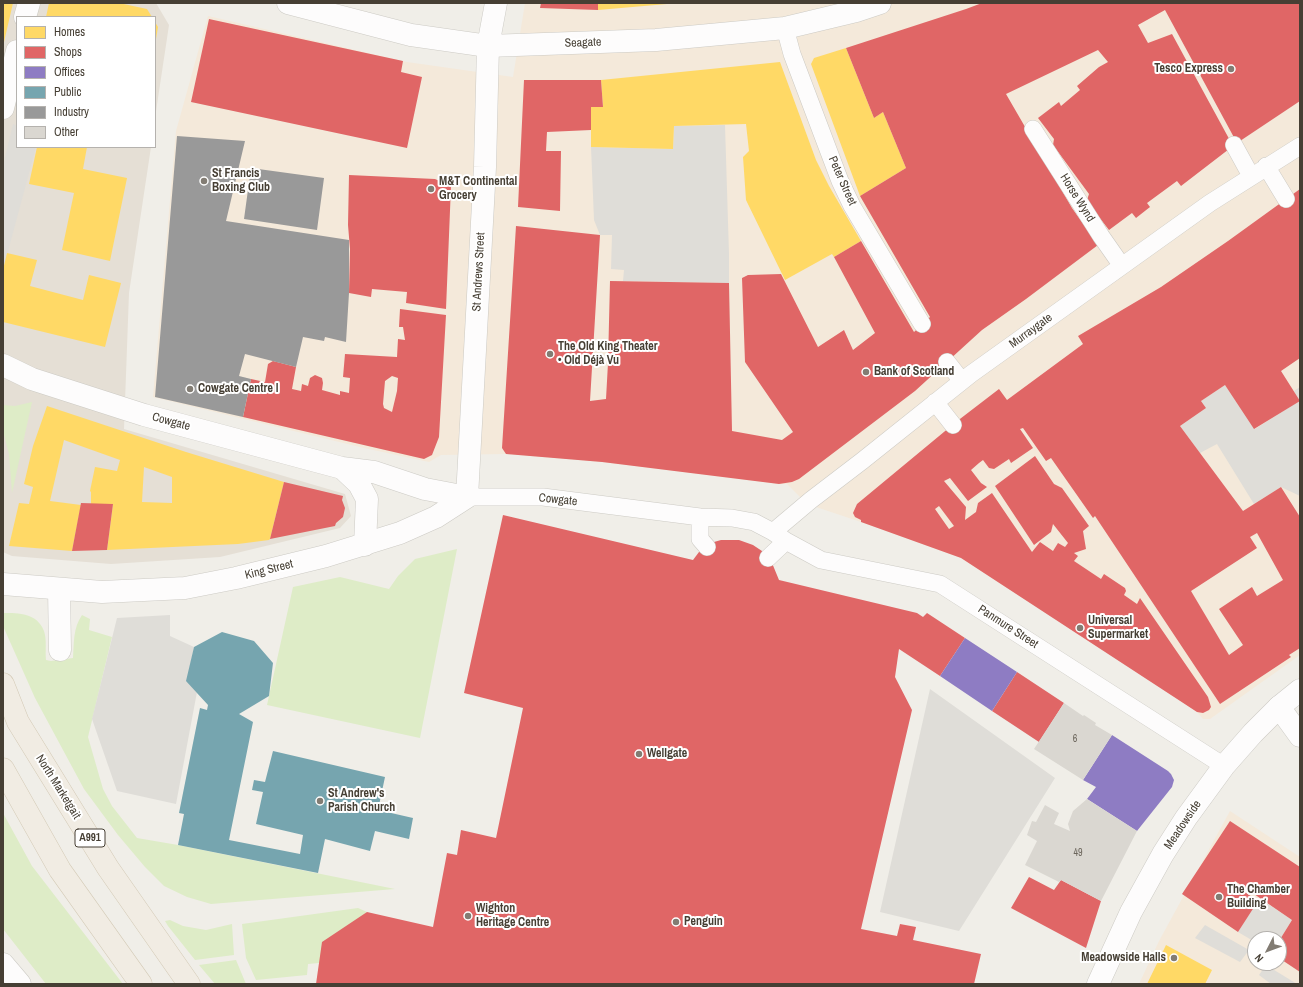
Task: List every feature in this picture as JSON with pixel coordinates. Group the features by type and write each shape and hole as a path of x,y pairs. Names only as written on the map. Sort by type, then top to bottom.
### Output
{"main road":[{"name":"North Marketgait","path":"3,684 18,722 100,855 189,984"},
{"path":"3,769 60,870 141,984"}],"street":[{"path":"25,16 29,3"},
{"name":"Seagate","path":"288,3 411,35 488,46 656,40 785,28 856,11 880,3"},
{"name":"St Andrews Street","path":"467,497 485,167 488,46 496,3"},
{"name":"Peter Street","path":"785,28 792,54 840,181 852,206 922,324"},
{"path":"3,108 16,55"},
{"name":"Horse Wynd","path":"1033,130 1122,266"},
{"path":"1234,145 1251,176"},
{"name":"Murraygate","path":"768,558 779,536 935,402 962,381 1210,204 1266,166 1300,146"},
{"path":"1266,166 1286,199"},
{"path":"947,362 962,381"},
{"name":"Cowgate","path":"3,365 32,379 144,415 342,468 374,472 424,489 467,497 543,497 700,516 732,518 754,522 779,536"},
{"path":"935,402 953,425"},
{"name":"Cowgate","path":"342,468 359,484 367,499 366,545"},
{"name":"King Street","path":"3,584 102,592 185,588 236,578 366,545 400,534 436,517 467,497"},
{"path":"700,516 700,539 707,547"},
{"name":"Panmure Street","path":"779,536 821,560 940,584 1224,766"},
{"path":"59,589 60,650"},
{"name":"Meadowside","path":"1098,984 1126,923 1163,854 1186,818 1224,766 1253,733 1279,707 1300,690"},
{"path":"1279,707 1300,736"},
{"path":"3,964 20,984"}],"shaded area":[{"path":"3,3 156,3 169,25 156,111 156,16 16,16 16,148 151,148 129,293 124,429 345,494 351,516 340,528 220,557 111,564 12,556 3,552"},
{"path":"525,3 1300,3 1300,655 1210,719 1203,719 1197,712 1161,688 961,558 807,504 787,484 602,462 506,454 441,455 429,462 364,448 153,397 176,131 208,16 407,62 513,77"},
{"path":"13,124 16,126 16,148 36,148 3,270 3,166"},
{"path":"725,125 729,283 623,281 624,270 611,269 612,235 600,235 594,220 591,147 673,149 674,126"},
{"path":"1225,385 1255,429 1299,401 1294,391 1300,387 1300,496 1281,487 1254,504 1217,444 1200,453 1180,426 1206,408 1201,401"},
{"path":"170,615 170,636 194,647 187,681 197,692 176,804 117,791 92,719 117,618"},
{"path":"930,689 1055,778 959,931 880,912"},
{"path":"1230,811 1300,857 1300,984 1139,984 1159,941"},
{"path":"1259,898 1292,920 1285,931 1247,931 1247,937 1238,932"},
{"path":"1205,925 1247,949 1247,953 1240,962 1195,938"},
{"path":"1262,971 1276,971 1297,984 1271,984 1259,975"}],"green space":[{"path":"32,402 12,493 9,454 3,431 3,405 15,406"},
{"path":"457,549 420,738 267,705 293,587 340,577 389,589 398,576 415,559"},
{"path":"3,613 27,615 32,617 41,625 45,634 46,660 51,661 73,658 75,630 82,615 90,619 89,630 112,637 88,737 103,789 112,806 137,838 395,889 211,904 187,897 164,886 145,867 118,835 84,789 35,698 3,626"},
{"path":"3,813 32,866 123,984 46,984 3,929"},
{"path":"358,908 367,912 319,963 308,964 307,975 256,980 246,958 242,924"},
{"path":"170,920 183,926 206,930 232,924 234,955 195,960 165,921"},
{"path":"236,960 246,984 215,984 199,965"}],"building: Homes":[{"path":"3,3 13,3 4,42 3,42"},
{"path":"49,3 119,3 147,9 151,16 46,16"},
{"path":"598,3 667,3 667,4 598,10"},
{"path":"156,24 158,27 156,39"},
{"path":"846,48 874,118 883,112 906,168 860,196 811,64 814,58"},
{"path":"780,62 816,160 829,186 861,241 834,257 832,254 785,280 746,200 743,157 749,151 746,124 674,126 673,149 591,147 591,107 603,107 601,80"},
{"path":"37,148 87,148 83,169 127,178 110,261 62,250 74,193 29,184"},
{"path":"7,253 37,260 30,286 83,300 89,275 121,283 105,347 3,322 3,270"},
{"path":"47,406 186,452 284,482 270,539 238,544 107,550 113,504 91,504 90,491 95,467 117,471 120,460 64,440 50,501 81,505 72,551 9,546 19,503 29,504 33,487 24,484 33,446","holes":["144,467 172,477 172,503 142,502"]},
{"name":"Meadowside Halls","path":"1166,945 1212,970 1205,984 1147,984"}],"building: Shops":[{"path":"541,3 598,3 598,10 540,8"},
{"path":"982,3 1300,3 1300,101 1237,143 1165,10 1138,25 1148,43 1172,34 1233,146 1181,186 1177,181 1147,203 1150,207 1136,218 1132,213 1109,230 1089,204 1087,200 1089,194 1053,145 1054,139 1038,118 1059,102 1061,106 1080,90 1077,86 1099,67 1108,62 1098,50 1006,94 1072,208 1098,245 982,330 915,391 799,479 792,482 779,484 602,462 506,454 502,448 516,226 600,235 590,401 606,399 610,281 729,283 732,431 782,440 793,432 745,362 742,278 748,275 781,274 818,347 844,330 853,350 875,333 834,257 861,241 914,332 930,317 860,196 906,168 883,112 874,118 846,48"},
{"path":"209,19 403,61 401,72 422,77 407,148 191,102"},
{"path":"524,80 601,80 603,107 591,107 591,130 547,132 546,151 561,151 560,211 518,207"},
{"path":"349,175 435,179 451,186 446,309 406,303 407,292 372,289 371,297 349,293"},
{"path":"1300,189 1300,358 1281,371 1300,401 1254,429 1225,385 1201,401 1206,408 1180,426 1243,511 1281,487 1300,517 1300,648 1289,655 1291,657 1220,704 1095,516 1093,518 1051,458 1046,461 1023,428 1020,429 1033,448 1011,463 1009,459 994,469 989,468 983,460 979,463 971,470 981,483 987,487 968,501 950,478 944,481 966,507 965,520 976,512 978,503 992,493 1032,552 1040,542 1053,551 1058,543 1065,547 1068,543 1053,524 1051,532 1034,545 995,486 1035,456 1054,484 1062,488 1089,526 1083,531 1086,549 1074,553 1078,556 1074,561 1101,579 1104,574 1125,588 1126,591 1124,595 1137,604 1140,598 1208,697 1211,707 1203,713 1197,712 961,558 861,522 861,520 855,517 853,513 857,504 956,422 999,389 1007,400 1083,344 1078,336 1161,287","holes":["939,506 954,526 949,529 935,509","1257,533 1283,580 1257,596 1252,587 1219,609 1243,645 1229,655 1191,591 1257,548 1250,537"]},
{"path":"400,309 446,315 439,437 432,455 424,459 243,417 251,379 265,382 268,364 273,361 296,367 292,389 301,391 302,384 308,386 310,378 315,375 322,378 322,390 340,395 340,391 349,393 350,378 343,377 345,354 397,357 398,339 405,340 403,327 399,327","holes":["392,376 398,378 397,391 392,412 384,408 383,404 385,381"]},
{"path":"284,482 343,496 342,500 345,508 343,517 336,523 335,526 270,539"},
{"path":"81,503 113,504 107,550 72,551"},
{"name":"Wellgate","path":"503,515 693,560 699,552 714,542 721,540 739,540 753,545 762,551 772,563 779,580 917,613 923,617 927,613 965,638 940,676 899,649 895,677 912,710 861,929 897,936 900,924 916,927 913,940 981,954 974,984 316,984 322,942 367,912 433,927 447,853 457,855 461,830 496,838 523,708 464,693"},
{"path":"1017,672 1064,703 1039,742 992,711"},
{"name":"The Chamber Building","path":"1230,821 1300,867 1300,972 1287,963 1287,931 1285,931 1292,920 1235,881 1233,884 1258,901 1238,932 1182,894"},
{"path":"1029,877 1054,890 1061,880 1101,901 1086,948 1011,908"}],"building: Offices":[{"path":"965,638 1017,672 992,711 940,676"},
{"path":"1112,735 1168,771 1174,780 1172,787 1137,831 1087,799 1096,787 1083,780"}],"building: Public":[{"path":"222,632 254,641 273,663 269,696 239,714 253,722 229,840 300,854 303,835 256,824 263,792 252,790 254,780 265,782 273,751 385,777 378,810 413,818 409,839 375,831 370,851 325,839 318,873 178,845 184,814 179,813 200,708 207,710 208,705 186,681 194,647"}],"building: Industry":[{"path":"177,136 245,141 226,221 349,240 349,293 346,342 325,337 324,341 303,337 296,367 245,354 239,376 251,379 243,417 155,397"},
{"path":"251,168 324,178 317,230 244,219"}],"building: Other":[{"path":"1064,703 1112,735 1083,780 1034,749"},
{"path":"1087,799 1137,831 1101,901 1061,880 1059,882 1025,865 1037,841 1027,835 1032,821 1036,822 1045,805 1059,813 1054,824 1070,831 1068,824 1073,811"}],"place":[{"name":"Tesco Express","path":"1231,69"},
{"name":"St Francis Boxing Club","path":"204,181"},
{"name":"M&T Continental Grocery","path":"431,189"},
{"name":"The Old King Theater • Old Déjà Vu","path":"550,354"},
{"name":"Bank of Scotland","path":"866,372"},
{"name":"Cowgate Centre l","path":"190,389"},
{"name":"Universal Supermarket","path":"1080,628"},
{"name":"Wellgate","path":"639,754"},
{"name":"St Andrew's Parish Church","path":"320,801"},
{"name":"The Chamber Building","path":"1219,897"},
{"name":"Wighton Heritage Centre","path":"468,916"},
{"name":"Penguin","path":"676,922"},
{"name":"Meadowside Halls","path":"1174,958"}]}
